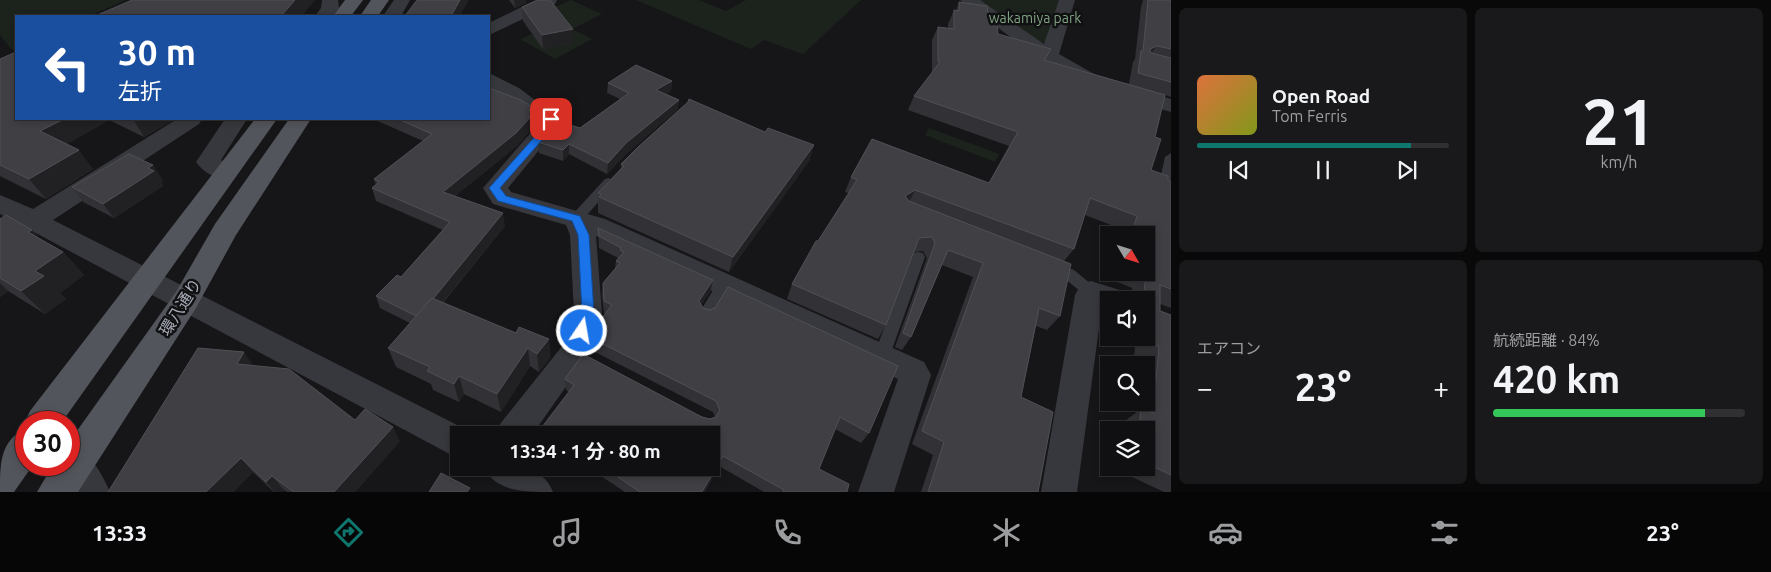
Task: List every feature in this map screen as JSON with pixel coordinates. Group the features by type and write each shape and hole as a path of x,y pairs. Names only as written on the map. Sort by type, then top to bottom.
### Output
{"main road":[{"path":"343,15 354,0"},
{"path":"370,15 380,0"},
{"path":"50,411 265,120"},
{"name":"環八通り","path":"74,483 186,300 225,231 299,120"},
{"path":"0,481 15,460"}],"street":[{"path":"325,15 330,8 330,0"},
{"path":"393,15 402,0"},
{"path":"490,30 549,0"},
{"path":"968,0 1008,25 1070,70 1098,82 1171,106"},
{"path":"1049,55 1067,0"},
{"path":"490,80 512,92 552,122 495,188 502,198 596,225 910,367 915,375 876,492"},
{"path":"0,242 34,222 189,120"},
{"path":"226,173 208,162 235,120"},
{"path":"0,203 450,438"},
{"path":"520,426 585,355 588,313 583,235 576,219"},
{"path":"1059,492 1089,295 1100,296"}],"lane":[{"path":"1163,194 1171,157"},
{"path":"576,219 619,172"},
{"path":"882,355 918,257"},
{"path":"1042,263 1069,274 1100,293"},
{"path":"706,314 725,283"}],"green space":[{"path":"0,0 126,0 91,15 15,15 15,48 12,50 0,35"},
{"path":"571,0 602,14 572,29 592,39 555,59 520,39 532,34 547,11"},
{"path":"636,0 699,0 726,11 746,0 861,0 803,54 764,40 751,49"},
{"name":"wakamiya park","path":"974,0 1061,0 1047,43 1037,42"},
{"path":"929,128 999,154 995,162 925,135"}],"building":[{"path":"132,0 295,0 282,15 97,15"},
{"path":"417,0 460,0 452,15 406,15"},
{"path":"538,0 550,0 573,29 542,35 522,7"},
{"path":"1148,0 1171,0 1171,49 1157,46 1150,49 1151,53 1171,58 1171,82 1138,73 1141,51 1143,51"},
{"path":"959,2 987,6 989,21 997,22 998,34 1051,49 1044,60 1165,95 1155,137 1161,139 1151,170 1168,176 1168,180 1171,182 1171,289 1160,285 1160,311 1171,315 1171,475 1155,467 1155,421 1140,421 1141,411 1153,413 1155,411 1159,347 1155,345 1155,291 1144,291 1145,281 1155,281 1155,226 1134,226 1137,216 1090,198 1074,249 915,190 905,196 909,201 1071,264 1060,316 1039,308 1021,397 1053,412 1038,492 928,492 944,442 922,431 983,263 948,250 911,337 903,333 935,243 932,237 919,238 886,325 792,284 816,241 818,241 857,180 851,177 872,139 989,183 1018,132 914,96 940,62 938,61 938,27 954,29 954,10 959,11"},
{"path":"15,52 15,120 62,120 40,131 79,150 29,179 0,165 0,59"},
{"path":"636,65 672,81 656,90 679,100 626,143 608,163 569,144 563,150 538,142 557,121 580,128 629,93 608,83"},
{"path":"490,88 521,100 532,107 529,110 535,112 516,133 443,192 503,213 433,299 416,316 376,296 397,275 401,277 450,222 372,188 379,182 374,179 432,134 400,120 490,120"},
{"path":"689,99 765,132 768,128 814,145 733,257 599,197 601,194 598,193 624,166 621,164"},
{"path":"129,154 153,165 148,168 154,171 103,204 72,187"},
{"path":"6,215 32,230 28,232 63,252 35,271 44,276 21,291 0,278 0,219"},
{"path":"598,228 713,280 699,301 703,308 709,310 715,308 728,287 898,366 869,433 840,417 819,469 849,484 847,492 783,492 784,490 723,456 720,461 720,426 543,426 574,385 565,379 583,354 702,417 710,419 716,417 720,410 716,401 593,339 598,323 612,305 604,301 603,283 620,263 616,261 624,252 620,250 621,248 599,236"},
{"path":"432,298 516,333 519,327 549,339 537,354 528,348 497,394 459,376 454,384 427,371 430,367 388,348"},
{"path":"198,348 244,352 237,364 289,369 355,420 365,409 393,427 334,492 294,492 272,476 266,482 241,458 206,492 108,492"},
{"path":"441,473 470,488 467,492 429,492"},
{"path":"617,476 711,476 702,492 640,492"}],"route":[{"path":"551,119 551,124 495,188 502,198 576,219 583,235 588,313 582,331"}]}
